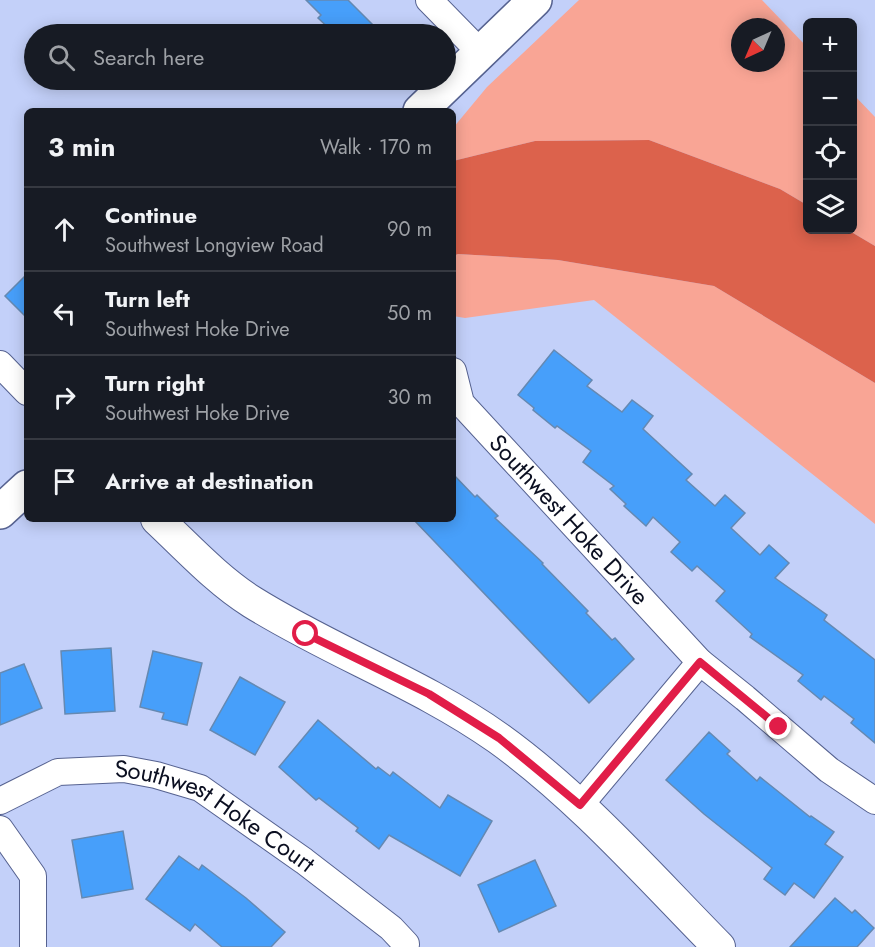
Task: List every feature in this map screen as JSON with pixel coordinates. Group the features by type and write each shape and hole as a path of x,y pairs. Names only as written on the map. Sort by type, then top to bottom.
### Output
{"main road":[{"path":"456,77 535,0"},
{"path":"423,108 442,90"},
{"path":"0,512 24,490"}],"street":[{"path":"429,0 453,24"},
{"path":"456,28 481,53"},
{"path":"0,364 24,389"},
{"name":"Southwest Hoke Drive","path":"456,382 461,403 700,662 829,770 875,801"},
{"path":"160,522 208,567 250,601 306,634 429,694 499,738 580,805 718,947"},
{"path":"580,805 700,662"},
{"name":"Southwest Hoke Court","path":"0,801 58,772 124,769 156,775 200,788 304,861 391,928 406,944"},
{"path":"0,829 33,876 33,947"}],"shaded area":[{"path":"579,0 762,0 779,18 731,18 731,72 785,72 785,24 803,43 803,203 780,189 649,140 535,141 456,160 456,124 487,87"},
{"path":"857,98 875,117 875,246 855,234 857,234"},
{"path":"649,140 780,189 803,203 803,234 855,234 875,246 875,383 714,286 558,260 456,255 456,160 535,141"},
{"path":"456,255 558,260 714,286 875,383 875,524 594,300 465,318 456,316"}],"building":[{"path":"306,0 348,0 372,24 324,24 318,18 321,15"},
{"path":"24,277 24,315 5,296"},
{"path":"554,350 592,380 587,386 622,412 632,400 653,416 643,429 692,474 686,480 715,506 725,495 745,513 731,528 760,555 769,545 789,563 775,578 827,615 824,620 875,660 875,743 851,723 854,719 824,696 821,700 798,681 803,675 750,637 752,634 716,601 725,591 697,566 692,571 671,552 680,542 653,517 646,526 624,506 626,504 610,489 614,486 583,462 591,451 557,426 555,428 518,395"},
{"path":"456,477 498,516 495,518 543,563 588,611 586,613 612,640 615,638 634,659 589,703 416,522 456,522"},
{"path":"111,648 115,711 65,714 61,651"},
{"path":"153,651 202,663 187,725 162,719 164,713 140,707"},
{"path":"24,664 42,708 0,725 0,673"},
{"path":"240,677 285,702 255,755 210,730"},
{"path":"318,720 376,769 378,767 390,776 393,772 440,808 448,795 492,821 460,876 389,835 379,849 356,831 358,828 319,798 316,800 279,767"},
{"path":"709,732 730,751 727,754 757,781 760,777 810,817 834,832 825,844 843,857 814,898 794,883 785,895 764,879 772,868 704,814 666,780"},
{"path":"123,831 133,889 82,898 72,840"},
{"path":"179,856 199,870 202,865 246,898 285,932 271,947 222,947 195,924 190,931 146,899"},
{"path":"535,860 556,906 499,932 478,885"},
{"path":"835,898 852,913 855,910 874,928 857,947 790,947"}],"route":[{"path":"306,634 429,694 499,738 580,805 700,662 779,727"}]}
